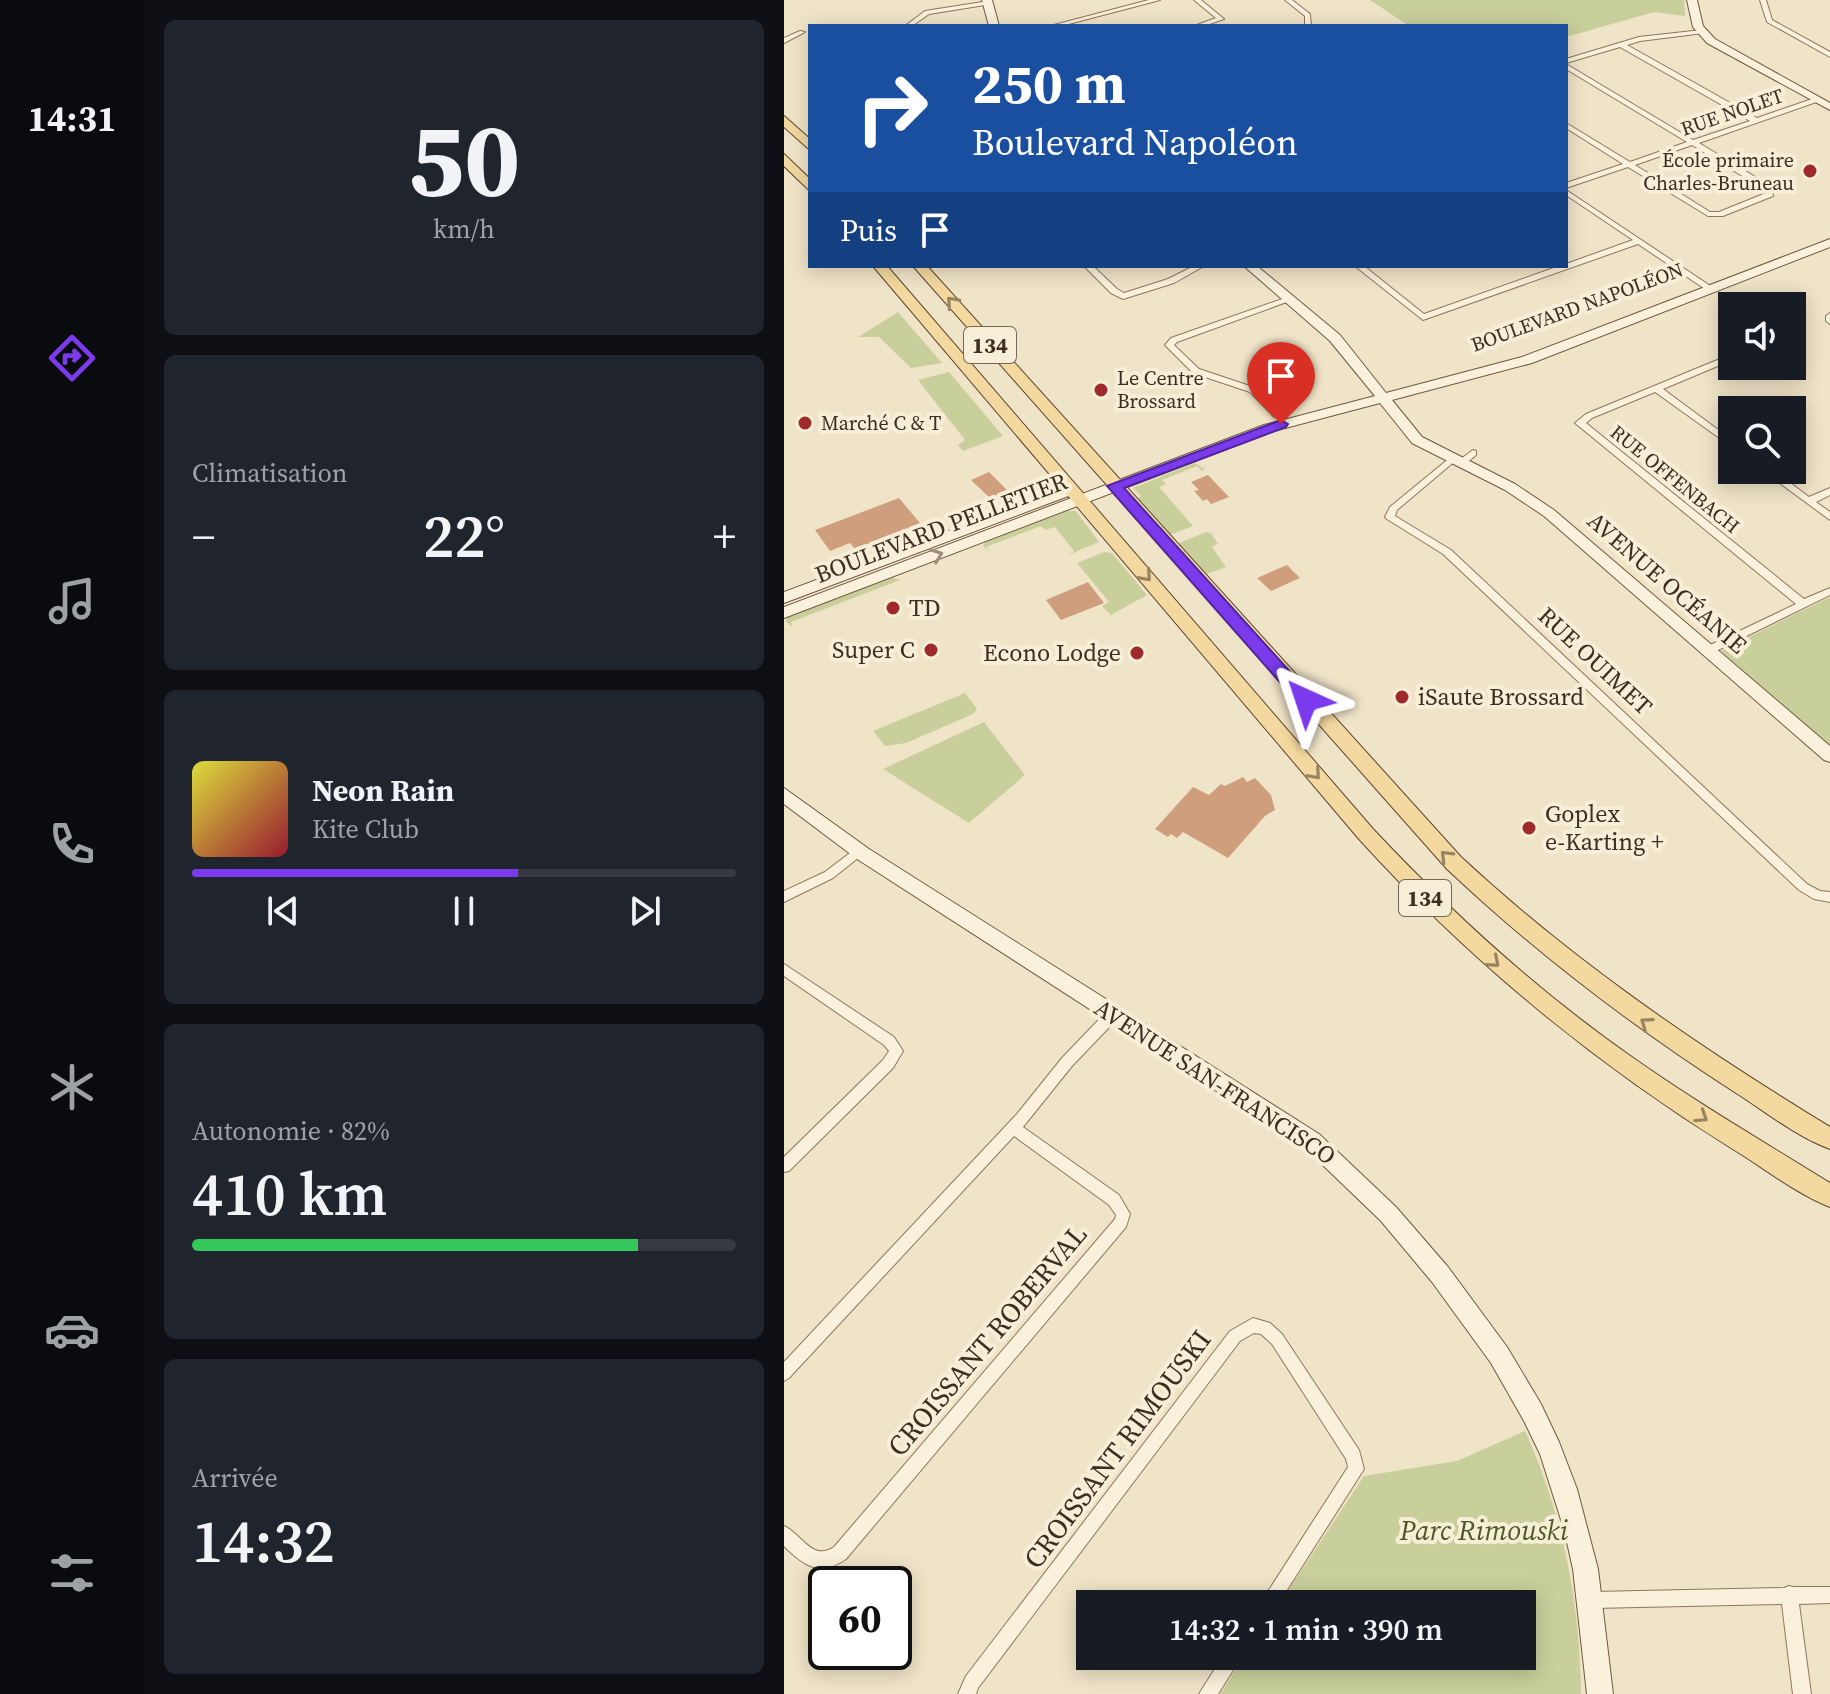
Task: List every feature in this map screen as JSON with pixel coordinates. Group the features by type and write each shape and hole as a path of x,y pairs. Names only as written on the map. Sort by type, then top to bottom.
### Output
{"main road":[{"path":"784,120 808,144"},
{"path":"784,158 808,185"},
{"name":"134","path":"882,268 1076,495 1126,526 1502,909 1578,973 1644,1021 1708,1065 1830,1139"},
{"name":"134","path":"922,268 1067,449 1110,482 1126,526 1366,834 1466,937 1548,1007 1638,1074 1830,1196"},
{"path":"1035,447 1067,449"}],"street":[{"path":"1060,24 1134,2 1157,0"},
{"path":"1197,0 1221,19 1204,24"},
{"path":"1288,0 1308,15 1308,24"},
{"path":"1692,0 1695,21 1717,45 1830,107"},
{"path":"1763,0 1769,21 1830,55"},
{"path":"911,24 927,12 988,2 994,24"},
{"path":"784,41 802,32"},
{"path":"1568,62 1620,44 1702,32"},
{"path":"1620,44 1756,121"},
{"path":"1568,64 1769,189 1770,194 1720,214 1708,214 1568,126"},
{"name":"RUE NOLET","path":"1568,188 1818,100"},
{"path":"1568,190 1706,286"},
{"name":"BOULEVARD NAPOLÉON","path":"1110,482 1277,415 1527,360 1830,234"},
{"path":"1568,265 1638,241"},
{"name":"BOULEVARD NAPOLÉON","path":"1706,286 1830,243"},
{"path":"1090,268 1123,296 1171,281 1196,268"},
{"name":"AVENUE OCÉANIE","path":"1252,268 1335,338 1411,436 1462,458 1549,513 1830,756"},
{"path":"1362,268 1423,317 1560,268"},
{"path":"1277,415 1253,390 1191,368 1169,343 1291,299"},
{"name":"RUE OFFENBACH","path":"1718,364 1589,416 1580,423 1803,604"},
{"path":"1656,388 1718,434"},
{"name":"BOULEVARD NAPOLÉON","path":"1194,450 1378,394"},
{"name":"RUE OUIMET","path":"1462,458 1393,509 1390,517 1447,552 1803,887 1821,897 1830,897"},
{"name":"BOULEVARD PELLETIER","path":"784,613 816,594 1110,482"},
{"path":"1786,484 1830,517"},
{"path":"1809,501 1830,491"},
{"path":"1708,651 1830,591"},
{"name":"BOULEVARD PELLETIER","path":"784,598 816,594"},
{"name":"AVENUE SAN-FRANCISCO","path":"784,795 859,851 1312,1141 1365,1187 1409,1234 1498,1354 1534,1413 1571,1504 1593,1600 1600,1694"},
{"path":"784,897 829,875 859,851"},
{"path":"784,969 889,1041 896,1051 888,1064 784,1166"},
{"path":"784,1373 1013,1128 1113,1014"},
{"name":"CROISSANT ROBERVAL","path":"784,1534 807,1556 820,1563 840,1553 1121,1222 1121,1209 1114,1200 1013,1128"},
{"name":"CROISSANT RIMOUSKI","path":"967,1694 981,1670 1235,1336 1253,1325 1265,1328 1277,1339 1353,1456 1356,1469 1277,1590"},
{"path":"1789,1594 1802,1694"},
{"path":"1593,1600 1830,1595"},
{"path":"1208,1694 1224,1670"}],"green space":[{"path":"1370,0 1684,0 1685,16 1654,12 1568,36 1568,24 1406,24"},
{"path":"898,312 942,363 911,368 879,337 858,337"},
{"path":"949,372 1003,436 963,451 958,445 965,440 918,380"},
{"path":"1195,463 1205,469 1202,471 1197,466 1162,480 1166,484 1159,487 1193,526 1169,535 1137,499 1141,496 1133,488"},
{"path":"1066,511 1076,511 1099,542 1068,555 1074,551 1055,527 1045,530 1041,526 986,547 989,552 983,546 986,541"},
{"path":"1206,532 1211,533 1218,544 1212,547 1226,567 1207,574 1177,544"},
{"path":"1104,552 1112,553 1147,595 1111,615 1102,606 1109,602 1077,563"},
{"path":"891,577 900,580 791,622 793,627 786,622 787,616"},
{"path":"1830,597 1830,747 1721,651"},
{"path":"965,693 977,709 973,714 906,743 885,746 873,731"},
{"path":"984,722 1025,775 969,823 883,769"},
{"name":"Parc Rimouski","path":"1525,1431 1550,1495 1567,1560 1577,1626 1581,1694 1220,1694 1236,1670 1536,1670 1536,1590 1288,1590 1364,1476 1457,1461"}],"building":[{"path":"989,472 1009,492 991,499 971,480"},
{"path":"1208,475 1229,497 1211,504 1207,499 1203,501 1194,491 1199,490 1191,482"},
{"path":"899,498 920,523 855,549 850,543 830,551 815,530"},
{"path":"1287,565 1300,578 1271,591 1257,578"},
{"path":"1088,582 1104,603 1061,620 1046,600"},
{"path":"1243,777 1247,782 1255,778 1271,795 1275,810 1265,816 1228,858 1183,832 1177,838 1171,834 1168,837 1155,829 1193,787 1209,795 1221,784 1225,786"}],"place":[{"name":"École primaire Charles-Bruneau","path":"1810,171"},
{"name":"Le Centre Brossard","path":"1101,390"},
{"name":"Marché C & T","path":"805,423"},
{"name":"TD","path":"893,608"},
{"name":"Super C","path":"931,650"},
{"name":"Econo Lodge","path":"1137,653"},
{"name":"iSaute Brossard","path":"1402,697"},
{"name":"Goplex e-Karting +","path":"1529,828"}],"route":[{"path":"1281,424 1115,486 1306,700"}]}
